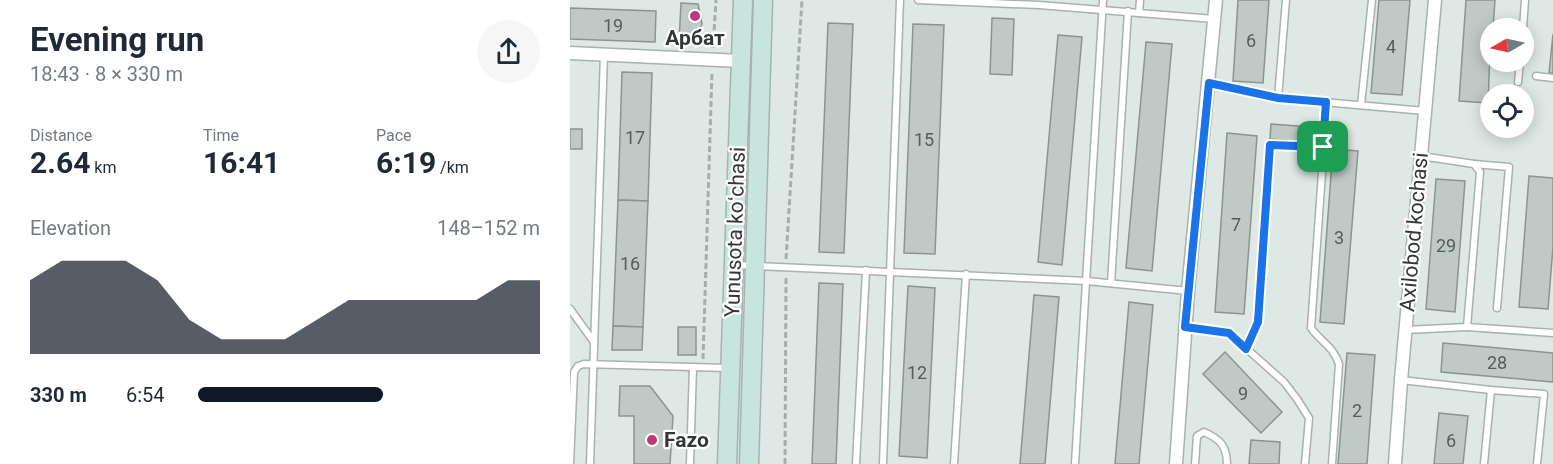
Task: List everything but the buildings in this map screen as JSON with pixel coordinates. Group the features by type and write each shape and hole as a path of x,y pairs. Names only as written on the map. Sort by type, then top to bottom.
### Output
{"main road":[{"name":"Yunusota koʻchasi","path":"727,464 743,0"},
{"name":"Yunusota koʻchasi","path":"749,464 763,0"}],"street":[{"path":"1176,464 1188,291 1216,0"},
{"name":"Axilobod kochasi","path":"1395,464 1435,0"},
{"path":"570,53 741,61"}],"lane":[{"path":"883,464 892,271 900,0"},
{"path":"918,0 1040,2 1102,11 1128,11 1214,19"},
{"path":"1075,464 1088,281 1103,0"},
{"path":"1139,13 1140,0"},
{"path":"1278,98 1286,0"},
{"path":"1361,105 1372,0"},
{"path":"1523,18 1525,0"},
{"path":"1111,283 1128,11"},
{"path":"590,464 604,55"},
{"path":"1518,82 1519,72"},
{"path":"1536,76 1553,78"},
{"path":"1209,83 1278,98 1425,111"},
{"path":"1326,102 1311,328 1317,338 1335,351 1338,364 1332,464"},
{"path":"1246,349 1258,322 1270,145 1323,147"},
{"path":"1421,156 1509,167 1497,308"},
{"path":"1467,327 1480,172 1474,164"},
{"path":"734,264 1088,281 1188,291"},
{"path":"856,464 866,270"},
{"path":"954,464 966,274"},
{"path":"570,309 594,342"},
{"path":"1185,327 1229,333 1284,382 1309,418 1305,464"},
{"path":"1405,330 1467,327 1553,333"},
{"path":"570,464 574,372 578,366 585,364 730,368"},
{"path":"690,464 693,367"},
{"path":"1401,380 1544,394 1537,464"},
{"path":"1484,464 1491,390"},
{"path":"1195,464 1197,436 1204,432 1218,438 1226,449 1227,464"}],"path":[{"path":"703,367 712,59 716,0"},
{"path":"785,464 786,266 802,0"}],"place":[{"name":"Арбат","path":"695,16"},
{"name":"Fazo","path":"652,440"}],"route":[{"path":"1209,83 1278,98 1326,102 1323,147 1270,145 1258,322 1246,349 1229,333 1185,327 1209,83"}]}
